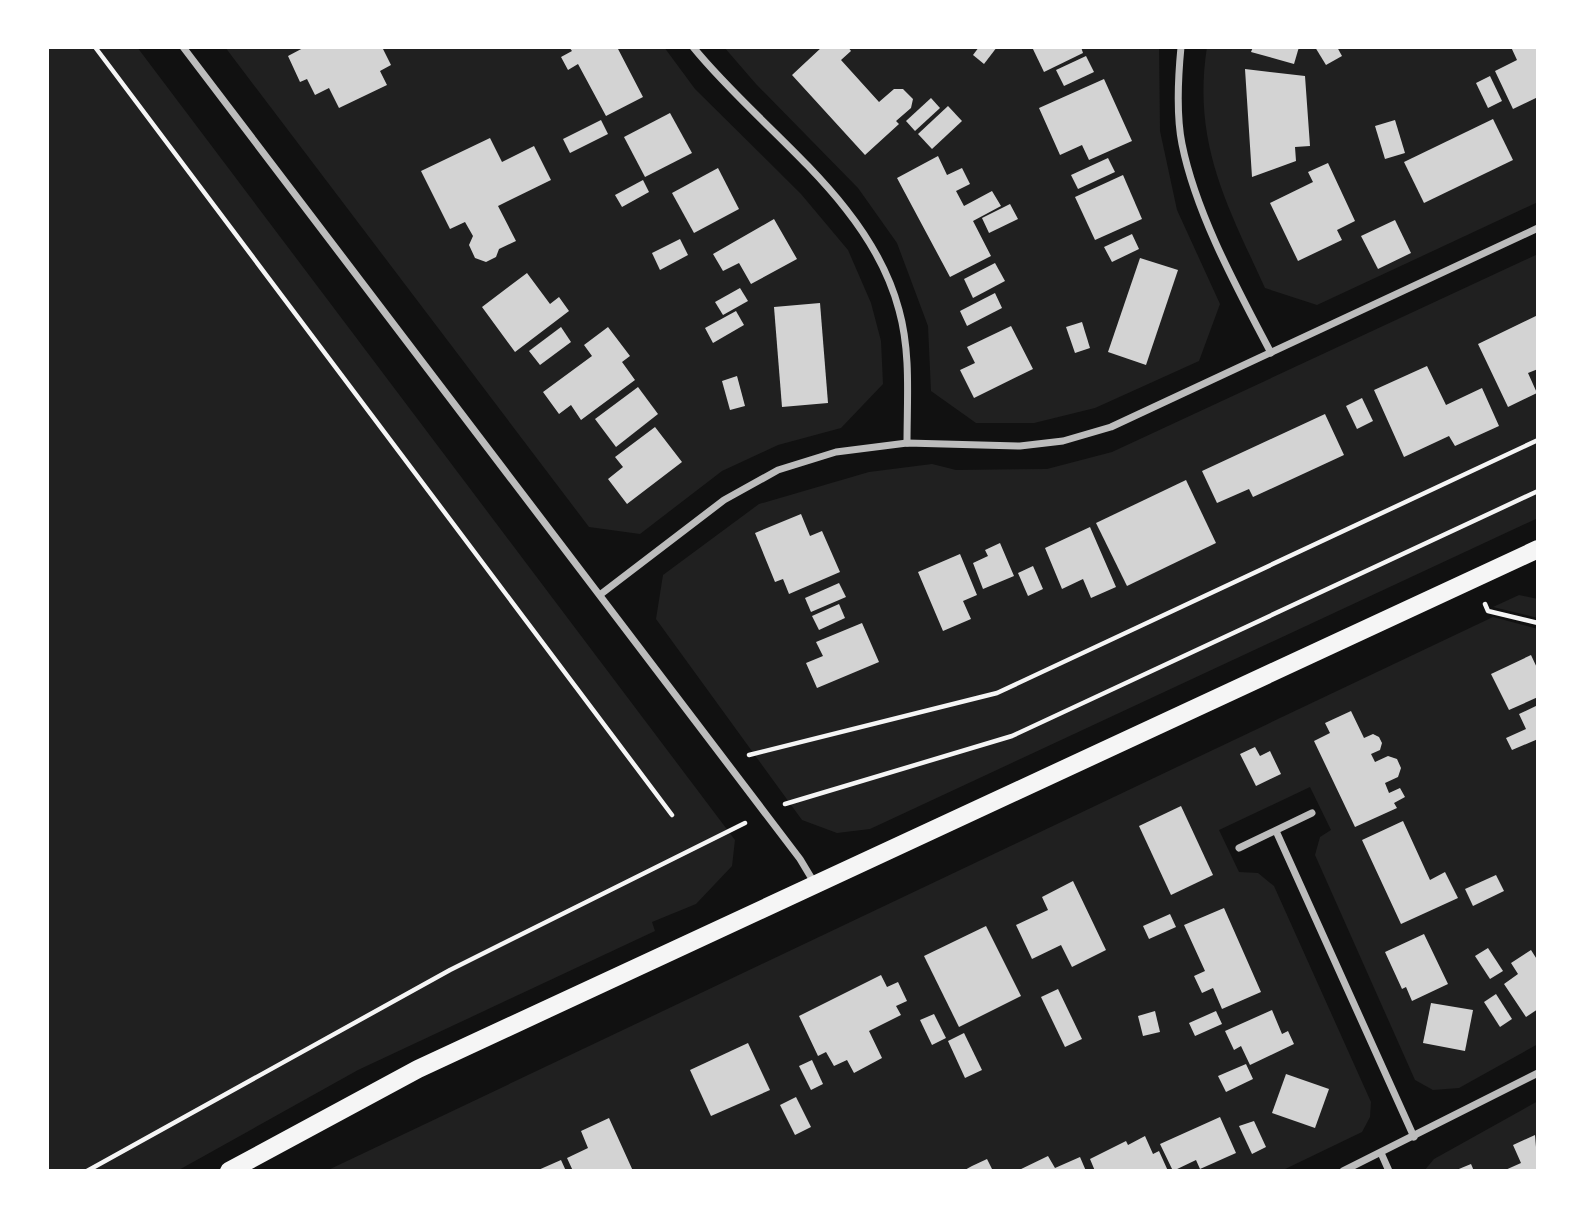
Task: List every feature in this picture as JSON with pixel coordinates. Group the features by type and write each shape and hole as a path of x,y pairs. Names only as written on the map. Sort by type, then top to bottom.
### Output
{"main road":[{"path":"229,1171 418,1069 1538,549"}],"street":[{"path":"183,47 601,594 766,813 815,884"},
{"path":"693,47 720,81 842,203 876,253 899,309 908,363 907,443"},
{"path":"1181,47 1178,72 1182,143 1201,205 1270,353"},
{"path":"601,594 724,500 778,470 836,452 907,443 1020,446 1063,441 1111,427 1538,228"},
{"path":"1239,848 1312,813"},
{"path":"1276,831 1414,1137"},
{"path":"1343,1171 1538,1073"},
{"path":"1381,1153 1389,1171"}],"path":[{"path":"95,47 672,816"},
{"path":"725,760 997,693 1538,440"},
{"path":"87,1171 450,970 766,813 804,796 1012,736 1538,491"},
{"path":"1474,580 1488,611 1538,623"}],"shaded area":[{"path":"47,47 137,47 735,840 732,866 696,904 652,922 655,931 358,1070 177,1171 47,1171"},
{"path":"225,47 664,47 695,89 801,194 848,250 871,303 881,341 883,384 841,428 778,445 722,471 640,534 589,527"},
{"path":"724,47 1159,47 1160,131 1177,210 1220,304 1199,361 1095,408 1034,423 976,423 931,391 928,326 897,243 858,188 756,84"},
{"path":"1207,47 1538,47 1538,202 1317,305 1265,288 1226,200 1209,143 1204,113"},
{"path":"1538,254 1538,518 870,829 837,833 802,820 656,619 663,575 759,504 869,472 932,464 956,470 1047,469 1112,452"},
{"path":"1519,595 1538,599 1538,618 1493,607"},
{"path":"1493,617 1538,629 1538,1044 1459,1088 1433,1090 1415,1080 1315,855 1320,837 1331,830 1310,787 1219,830 1239,872 1258,873 1274,886 1371,1102 1370,1117 1362,1132 1281,1171 326,1171"},
{"path":"1538,1101 1538,1171 1424,1171 1434,1159"}],"building":[{"path":"305,47 382,47 391,65 380,71 387,85 339,108 329,88 315,95 307,79 300,82 288,56"},
{"path":"569,47 617,47 643,97 606,116 578,64 568,70 561,57 572,51"},
{"path":"822,47 848,47 851,51 841,60 879,102 894,89 903,89 913,99 911,108 896,121 899,124 865,155 792,75"},
{"path":"979,47 997,47 984,64 973,55"},
{"path":"1032,47 1081,47 1083,53 1044,72"},
{"path":"1253,47 1299,47 1294,64 1251,52"},
{"path":"1315,47 1337,47 1342,56 1326,65"},
{"path":"1511,47 1538,47 1538,97 1513,109 1495,71 1517,60"},
{"path":"1086,56 1094,72 1064,86 1056,70"},
{"path":"1245,69 1305,76 1310,146 1295,147 1296,161 1252,177"},
{"path":"1490,76 1502,101 1488,108 1476,83"},
{"path":"1104,79 1132,141 1089,160 1082,145 1060,155 1039,108"},
{"path":"931,98 940,108 915,131 906,121"},
{"path":"948,106 962,121 932,149 918,134"},
{"path":"670,113 692,153 645,177 624,137"},
{"path":"1493,119 1513,160 1424,203 1404,162"},
{"path":"601,120 608,134 570,153 563,139"},
{"path":"1395,120 1405,153 1385,159 1375,126"},
{"path":"490,138 502,162 534,146 551,180 498,206 516,241 499,249 496,257 486,262 475,258 469,245 473,236 465,222 450,229 421,171"},
{"path":"938,156 947,175 962,168 970,184 956,191 964,206 992,191 1001,206 973,221 991,256 950,277 897,178"},
{"path":"1108,158 1115,172 1078,189 1071,175"},
{"path":"1328,163 1355,221 1337,230 1342,240 1298,261 1270,203 1313,182 1308,172"},
{"path":"718,168 739,209 694,233 672,193"},
{"path":"1123,175 1142,219 1095,240 1075,197"},
{"path":"643,180 649,192 622,207 615,195"},
{"path":"1010,204 1018,219 989,233 982,218"},
{"path":"774,219 797,259 751,284 739,263 723,271 713,254"},
{"path":"1395,220 1411,253 1378,269 1361,236"},
{"path":"1132,234 1139,249 1112,262 1104,247"},
{"path":"680,239 688,255 660,270 652,253"},
{"path":"1140,258 1178,270 1146,365 1108,352"},
{"path":"995,263 1005,281 973,298 964,279"},
{"path":"527,273 550,304 559,297 569,311 515,352 482,307"},
{"path":"740,288 748,301 723,315 715,302"},
{"path":"995,293 1002,308 967,326 960,311"},
{"path":"820,303 828,403 782,407 774,307"},
{"path":"736,311 744,325 713,343 705,328"},
{"path":"1538,315 1538,369 1528,373 1537,393 1508,407 1478,344"},
{"path":"1082,322 1090,348 1075,353 1066,327"},
{"path":"1011,326 1033,369 974,398 960,370 975,363 967,347"},
{"path":"561,327 571,342 540,365 529,351"},
{"path":"608,327 630,356 622,362 635,380 581,420 571,405 559,414 543,392 592,356 584,345"},
{"path":"1427,366 1446,405 1482,388 1499,426 1455,446 1449,436 1404,457 1374,390"},
{"path":"737,376 745,406 730,410 722,381"},
{"path":"638,387 658,414 616,447 595,419"},
{"path":"1362,398 1373,421 1357,429 1346,406"},
{"path":"1325,414 1344,455 1253,497 1249,489 1217,503 1202,471"},
{"path":"655,427 682,462 627,504 608,479 623,467 615,457"},
{"path":"1186,480 1216,543 1127,586 1096,523"},
{"path":"801,514 810,536 822,531 840,572 789,594 783,579 775,582 755,533"},
{"path":"1090,527 1116,587 1091,598 1083,579 1062,589 1045,548"},
{"path":"1000,543 1014,576 983,589 973,563 988,556 985,550"},
{"path":"960,554 977,595 963,601 971,619 943,631 918,572"},
{"path":"1033,566 1043,589 1028,596 1018,573"},
{"path":"839,583 846,597 811,612 805,598"},
{"path":"839,604 845,618 819,630 812,616"},
{"path":"862,623 879,662 817,688 806,663 823,656 816,642"},
{"path":"1531,655 1538,670 1538,697 1509,710 1491,674"},
{"path":"1538,705 1538,739 1512,750 1506,738 1526,729 1519,714"},
{"path":"1351,711 1364,738 1373,734 1379,737 1382,743 1380,750 1371,754 1375,762 1388,756 1397,759 1401,768 1398,777 1385,783 1389,793 1400,788 1405,797 1394,803 1397,808 1355,827 1314,741 1330,733 1325,723"},
{"path":"1255,747 1260,756 1270,751 1281,774 1256,786 1240,754"},
{"path":"1181,806 1213,875 1171,895 1139,826"},
{"path":"1403,821 1430,880 1445,872 1458,898 1401,924 1362,840"},
{"path":"1496,875 1504,891 1473,906 1465,889"},
{"path":"1073,881 1106,950 1072,967 1061,945 1032,959 1016,925 1048,910 1042,897"},
{"path":"1224,908 1261,992 1222,1009 1213,988 1202,993 1194,976 1205,971 1184,925"},
{"path":"1170,914 1176,927 1149,939 1143,926"},
{"path":"986,926 1021,996 959,1027 924,956"},
{"path":"1424,934 1448,984 1412,1001 1406,987 1402,989 1385,952"},
{"path":"1488,948 1503,971 1490,979 1475,956"},
{"path":"1531,950 1538,961 1538,1009 1526,1017 1504,984 1518,974 1511,963"},
{"path":"881,975 887,987 898,982 907,1001 896,1006 901,1015 869,1031 882,1058 854,1073 847,1060 834,1066 826,1052 818,1056 799,1016"},
{"path":"1058,989 1082,1039 1065,1047 1041,997"},
{"path":"1496,994 1512,1019 1500,1027 1484,1002"},
{"path":"1431,1003 1473,1010 1465,1051 1423,1043"},
{"path":"1272,1010 1282,1034 1288,1031 1294,1044 1250,1065 1241,1046 1234,1050 1225,1031"},
{"path":"1155,1011 1160,1032 1143,1036 1138,1016"},
{"path":"1216,1011 1222,1024 1195,1036 1189,1023"},
{"path":"934,1014 946,1038 932,1045 920,1020"},
{"path":"964,1033 982,1070 965,1078 948,1041"},
{"path":"748,1043 770,1090 711,1116 690,1070"},
{"path":"812,1060 823,1084 811,1090 799,1066"},
{"path":"1246,1064 1253,1079 1226,1092 1218,1076"},
{"path":"1286,1074 1329,1089 1315,1128 1272,1113"},
{"path":"796,1097 811,1127 795,1135 780,1105"},
{"path":"1220,1117 1236,1153 1200,1169 1196,1160 1173,1171 1160,1144"},
{"path":"609,1118 633,1171 573,1171 567,1158 588,1148 581,1131"},
{"path":"1254,1121 1266,1147 1252,1154 1239,1126"},
{"path":"1535,1135 1538,1171 1503,1171 1521,1163 1513,1145"},
{"path":"1145,1136 1153,1154 1159,1151 1168,1171 1095,1171 1090,1159 1126,1141 1128,1145"},
{"path":"1048,1156 1055,1168 1080,1157 1086,1171 1017,1171"},
{"path":"987,1159 993,1171 963,1171 972,1166"},
{"path":"561,1160 566,1171 536,1171"},
{"path":"1471,1164 1474,1171 1454,1171"}]}
